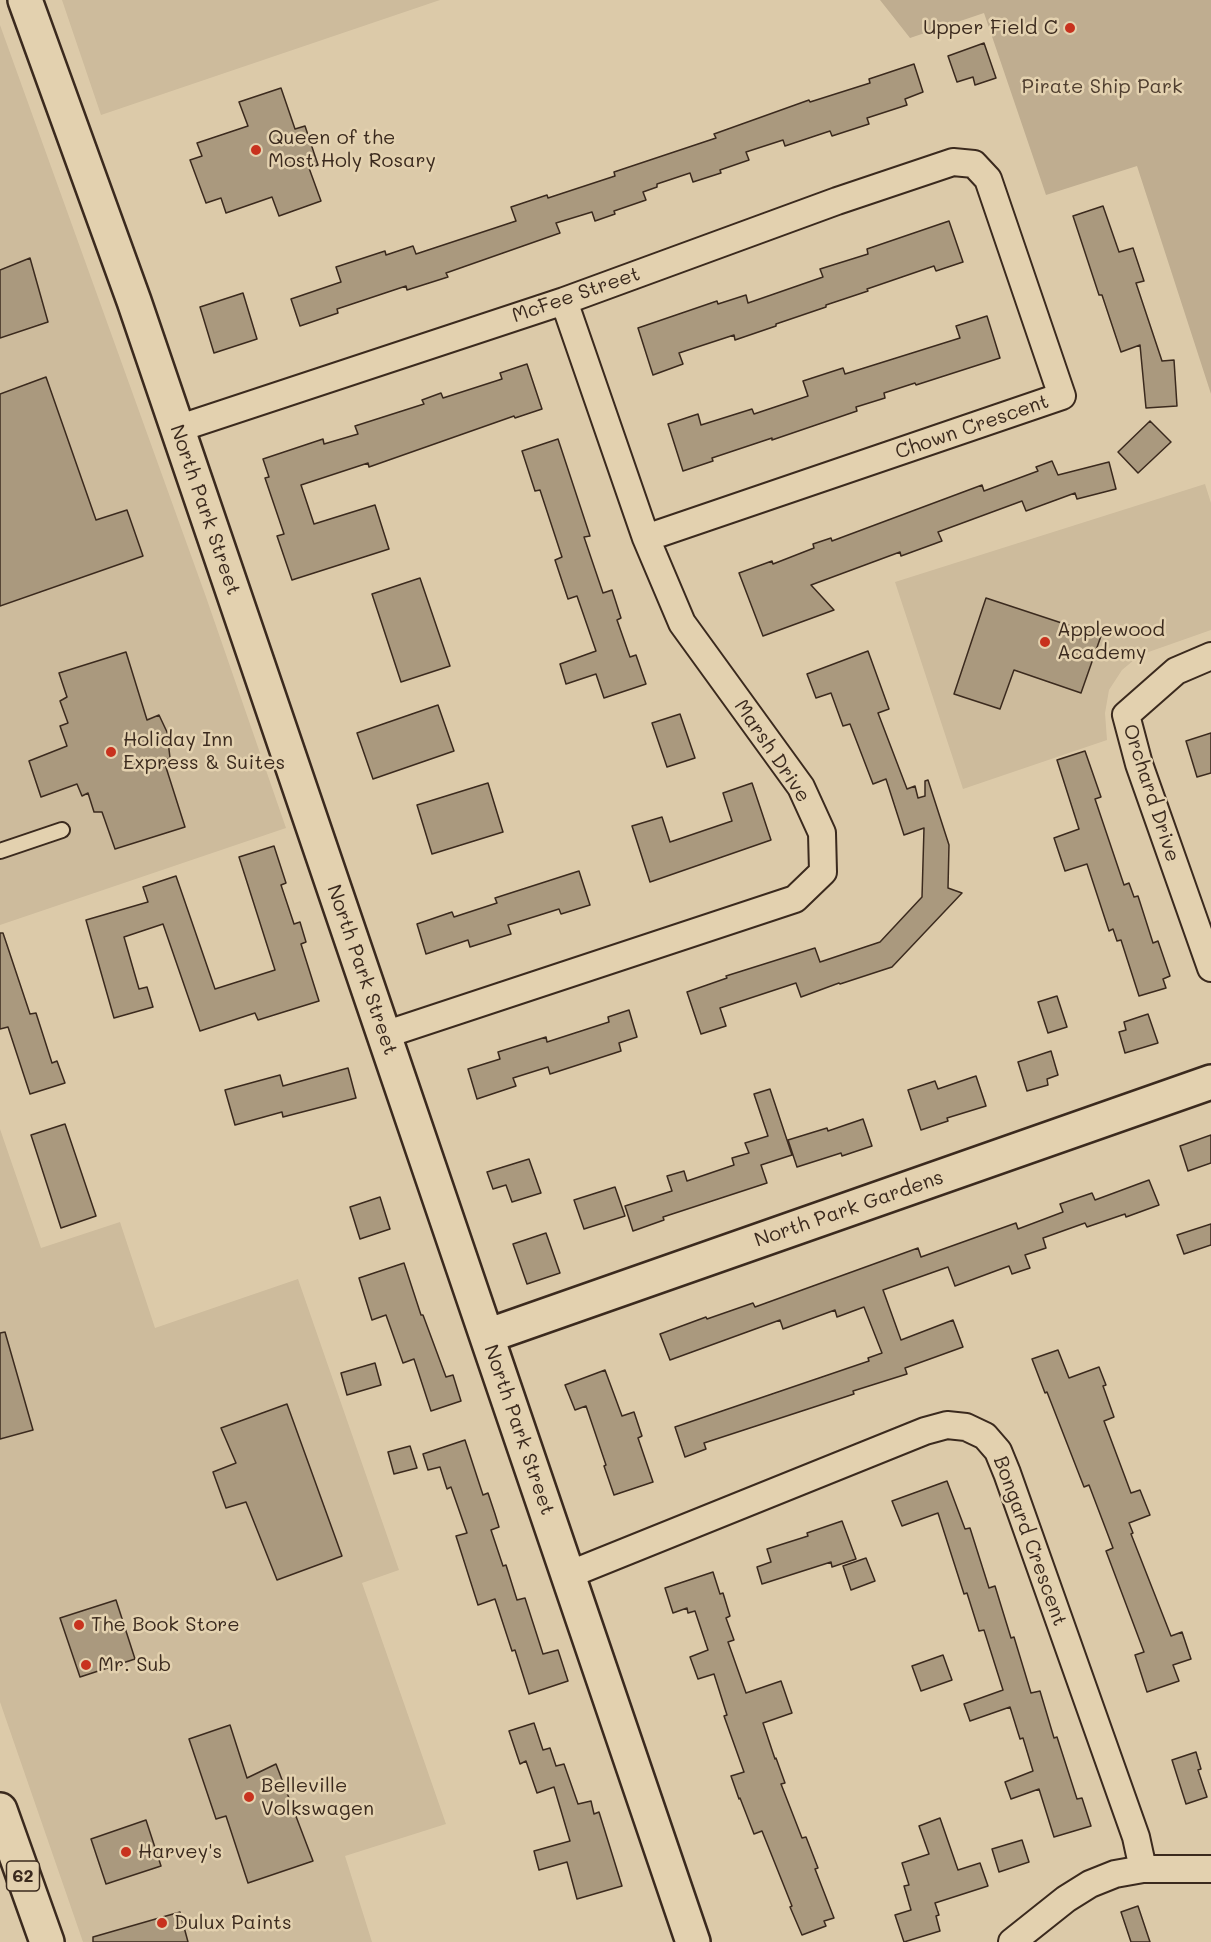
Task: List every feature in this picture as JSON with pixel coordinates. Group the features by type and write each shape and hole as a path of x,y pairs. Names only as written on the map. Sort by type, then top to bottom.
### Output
{"street":[{"name":"North Park Street","path":"25,0 134,301 693,1942"},
{"name":"McFee Street","path":"177,429 564,301 837,201 953,162 974,164"},
{"name":"Chown Crescent","path":"646,538 1062,396 988,179 974,164"},
{"name":"Marsh Drive","path":"384,1035 795,899 823,872 822,833 801,787 682,623 646,538 564,301"},
{"name":"Orchard Drive","path":"1211,656 1176,671 1126,716 1139,764 1211,969"},
{"name":"North Park Gardens","path":"487,1336 1211,1082"},
{"name":"Bongard Crescent","path":"568,1575 925,1431 947,1425 966,1427 985,1436 998,1451 1007,1473 1137,1836 1143,1869"},
{"name":"62","path":"0,1810 47,1942"},
{"path":"1012,1942 1066,1899 1090,1884 1115,1875 1143,1869 1211,1869"}],"lane":[{"path":"0,851 62,830"}],"shaded area":[{"path":"62,0 440,0 101,115"},
{"path":"0,25 206,597 286,828 0,925"},
{"name":"Applewood Academy","path":"1205,484 1211,503 1211,630 1140,655 1122,670 1109,690 1105,713 1107,740 963,789 895,582"},
{"path":"0,1129 41,1248 120,1222 155,1328 298,1279 399,1570 362,1583 446,1824 345,1856 372,1942 83,1942 0,1702"}],"green space":[{"name":"Pirate Ship Park","path":"880,0 1211,0 1211,394 1137,166 1046,195 984,13 910,38"}],"building":[{"path":"984,43 996,78 975,85 973,77 957,82 948,56"},
{"path":"914,64 923,92 905,99 907,105 867,118 869,124 832,136 830,131 785,146 783,140 746,152 749,160 720,170 721,173 693,182 690,173 657,184 657,187 643,192 646,200 614,211 615,214 595,221 592,212 556,223 560,233 446,273 448,277 407,290 406,286 337,309 338,313 300,326 291,299 341,282 336,267 385,251 386,255 413,246 416,254 516,221 511,207 547,195 548,198 615,176 614,172 716,138 714,134 809,100 810,102 870,83 869,79"},
{"name":"Queen of the Most Holy Rosary","path":"281,88 295,129 305,126 318,165 309,168 321,201 279,216 272,197 226,213 221,198 206,203 190,160 202,156 197,143 248,126 239,102"},
{"path":"1103,206 1119,252 1133,248 1144,281 1136,283 1162,361 1174,360 1177,406 1146,408 1140,345 1121,352 1102,295 1099,295 1073,216"},
{"path":"949,221 963,262 936,271 934,266 735,340 734,335 679,353 683,364 653,375 638,328 717,301 718,304 746,295 748,303 823,277 820,269 868,254 867,249"},
{"path":"30,258 48,322 0,338 0,270"},
{"path":"243,293 257,339 214,353 200,307"},
{"path":"987,316 1000,358 884,393 885,398 856,407 857,411 712,458 713,461 683,471 668,424 698,414 701,425 752,409 754,414 808,396 803,381 843,368 845,374 960,338 956,326"},
{"path":"527,364 542,409 515,418 514,416 369,467 368,463 301,485 314,524 375,505 389,549 292,580 277,536 284,534 265,478 269,477 263,459 323,439 324,444 358,434 355,426 424,404 422,400 441,393 443,398 502,379 500,373"},
{"path":"46,377 96,520 127,510 143,556 0,606 0,394"},
{"path":"1150,421 1171,442 1138,473 1118,452"},
{"path":"558,439 590,536 584,537 603,593 612,590 621,618 617,620 630,657 636,655 646,684 604,698 596,674 566,684 560,664 596,651 577,596 568,599 555,560 562,557 540,490 535,491 522,451"},
{"path":"1052,461 1058,475 1109,462 1116,489 1077,499 1075,493 1026,511 1022,501 938,532 942,541 901,556 900,552 811,585 834,610 763,636 739,573 772,561 773,564 814,548 813,544 831,538 832,541 982,485 984,491 1038,471 1036,467"},
{"path":"420,578 450,666 401,682 372,594"},
{"path":"986,598 1101,636 1081,693 1014,670 1000,709 954,694"},
{"path":"868,651 889,709 878,713 907,789 915,786 918,798 925,796 925,781 928,780 949,845 948,888 962,893 892,967 801,997 796,983 720,1008 726,1026 701,1034 687,992 727,978 726,976 815,948 820,962 880,942 922,897 924,828 904,835 886,779 873,784 850,724 843,726 831,693 816,698 807,674"},
{"name":"Holiday Inn Express & Suites","path":"126,652 147,720 159,715 167,732 170,758 164,761 185,827 115,849 102,812 94,812 88,793 82,796 77,784 41,797 29,761 67,746 60,726 68,723 60,701 67,697 59,673"},
{"path":"438,705 454,751 373,779 357,733"},
{"path":"680,714 695,758 667,767 652,723"},
{"path":"1211,733 1211,773 1197,777 1186,741"},
{"path":"1085,751 1101,797 1095,799 1124,885 1129,883 1134,897 1138,896 1153,943 1158,941 1170,976 1163,979 1166,988 1139,996 1121,940 1117,941 1113,929 1109,931 1087,864 1065,871 1054,838 1079,829 1057,760"},
{"path":"488,783 503,832 432,854 417,805"},
{"path":"752,783 771,840 650,882 632,826 662,817 670,842 732,821 723,793"},
{"path":"274,846 286,883 281,885 294,924 300,922 306,942 301,944 319,1001 258,1020 255,1013 200,1031 163,924 124,937 139,989 147,987 153,1007 114,1018 86,920 148,902 143,887 176,876 215,989 275,970 239,857"},
{"path":"579,871 590,905 561,914 559,909 508,925 511,934 470,947 468,940 426,954 417,924 452,912 454,917 497,903 495,898"},
{"path":"0,933 3,933 30,1014 36,1013 52,1063 57,1061 65,1083 30,1094 8,1027 0,1029"},
{"path":"1057,996 1067,1027 1048,1033 1038,1002"},
{"path":"629,1010 637,1037 619,1043 621,1051 550,1074 548,1067 513,1078 516,1086 477,1099 468,1069 500,1059 498,1052 546,1037 547,1042 609,1022 608,1017"},
{"path":"1148,1014 1158,1043 1125,1053 1119,1032 1126,1030 1124,1022"},
{"path":"1051,1051 1058,1075 1047,1079 1048,1085 1027,1091 1018,1062"},
{"path":"348,1068 356,1098 283,1117 282,1112 235,1125 225,1090 280,1075 283,1086"},
{"path":"976,1076 986,1106 947,1118 948,1121 921,1130 908,1090 935,1081 938,1089"},
{"path":"770,1089 792,1155 761,1165 767,1183 663,1217 664,1220 633,1231 625,1206 672,1191 667,1176 684,1171 687,1181 734,1165 732,1158 749,1153 745,1143 768,1136 754,1094"},
{"path":"863,1119 872,1146 797,1167 788,1140 827,1128 828,1131"},
{"path":"65,1124 96,1216 61,1228 31,1135"},
{"path":"1211,1135 1211,1163 1188,1171 1180,1146"},
{"path":"529,1159 541,1193 512,1202 506,1185 493,1189 487,1172"},
{"path":"1149,1180 1159,1205 1126,1217 1125,1214 1087,1227 1085,1223 1043,1238 1046,1248 1025,1255 1030,1268 1012,1274 1009,1266 955,1286 948,1267 883,1290 901,1340 953,1320 963,1347 905,1368 907,1374 853,1391 854,1394 704,1443 706,1449 685,1457 675,1427 869,1361 868,1358 882,1353 864,1307 837,1317 835,1310 783,1329 780,1320 670,1360 660,1334 753,1303 755,1307 918,1248 921,1257 1016,1223 1018,1229 1063,1212 1060,1204 1092,1193 1095,1200"},
{"path":"615,1187 625,1216 584,1229 574,1200"},
{"path":"380,1197 390,1229 360,1239 350,1207"},
{"path":"1211,1224 1211,1245 1184,1254 1177,1235"},
{"path":"546,1233 560,1273 527,1284 513,1244"},
{"path":"404,1263 421,1315 423,1315 446,1377 453,1375 461,1401 431,1411 414,1359 403,1363 386,1315 372,1320 359,1278"},
{"path":"5,1332 33,1430 0,1439 0,1333"},
{"path":"1058,1350 1069,1378 1099,1367 1114,1417 1104,1421 1131,1493 1140,1490 1150,1515 1129,1523 1133,1533 1131,1534 1171,1636 1182,1632 1191,1659 1173,1665 1179,1681 1147,1692 1135,1655 1144,1652 1106,1551 1113,1548 1089,1485 1084,1487 1032,1359"},
{"path":"375,1363 381,1385 347,1395 341,1373"},
{"path":"605,1370 622,1416 634,1412 642,1436 638,1438 653,1482 614,1495 586,1406 575,1410 565,1385"},
{"path":"287,1404 342,1556 277,1580 246,1502 226,1508 213,1472 236,1463 221,1428"},
{"path":"465,1440 483,1495 488,1493 495,1514 499,1527 491,1530 503,1566 506,1565 517,1600 525,1598 543,1654 558,1650 568,1681 529,1694 495,1599 478,1605 456,1536 467,1533 451,1487 447,1489 440,1467 428,1470 423,1454"},
{"path":"410,1446 417,1468 394,1474 388,1452"},
{"path":"947,1481 965,1529 970,1528 989,1588 995,1586 1031,1693 1040,1691 1054,1738 1057,1737 1077,1799 1082,1798 1091,1826 1054,1837 1039,1789 1011,1799 1005,1782 1033,1771 1010,1707 970,1721 964,1704 1003,1690 984,1630 979,1631 967,1593 964,1594 938,1513 902,1526 892,1501"},
{"path":"842,1521 856,1559 832,1567 831,1562 762,1584 757,1567 771,1562 767,1549 808,1536 807,1533"},
{"path":"866,1558 875,1581 851,1590 843,1566"},
{"path":"713,1572 730,1616 726,1618 734,1640 728,1642 746,1693 781,1681 792,1713 763,1723 785,1783 781,1784 802,1838 806,1837 818,1868 815,1869 834,1918 824,1921 826,1926 802,1935 762,1831 754,1834 731,1776 744,1772 724,1716 727,1715 714,1674 698,1679 690,1657 708,1650 695,1611 688,1613 687,1608 673,1613 665,1588"},
{"path":"116,1600 135,1659 80,1677 60,1618"},
{"path":"943,1655 952,1680 921,1691 912,1666"},
{"path":"534,1723 543,1750 550,1748 556,1766 564,1764 578,1804 591,1801 594,1814 599,1812 622,1886 577,1899 567,1862 539,1870 534,1851 570,1841 554,1787 537,1793 526,1761 520,1764 509,1731"},
{"name":"Belleville Volkswagen","path":"230,1725 247,1778 276,1764 313,1861 248,1883 226,1816 216,1819 189,1739"},
{"path":"1196,1752 1201,1769 1198,1770 1207,1797 1186,1804 1172,1760"},
{"path":"940,1818 958,1870 980,1863 988,1886 935,1903 939,1915 936,1916 940,1931 904,1942 895,1915 911,1910 904,1886 909,1885 902,1863 929,1854 919,1826"},
{"name":"Harvey's","path":"146,1820 161,1866 106,1884 91,1839"},
{"path":"1022,1840 1029,1862 999,1872 992,1849"},
{"path":"1138,1906 1150,1942 1131,1942 1121,1912"},
{"name":"Dulux Paints","path":"180,1912 188,1942 93,1942 93,1937"}],"place":[{"name":"Upper Field C","path":"1070,28"},
{"name":"Queen of the Most Holy Rosary","path":"256,150"},
{"name":"Applewood Academy","path":"1045,642"},
{"name":"Holiday Inn Express & Suites","path":"111,752"},
{"name":"The Book Store","path":"79,1625"},
{"name":"Mr. Sub","path":"86,1665"},
{"name":"Belleville Volkswagen","path":"249,1797"},
{"name":"Harvey's","path":"126,1852"},
{"name":"Dulux Paints","path":"162,1923"}]}
